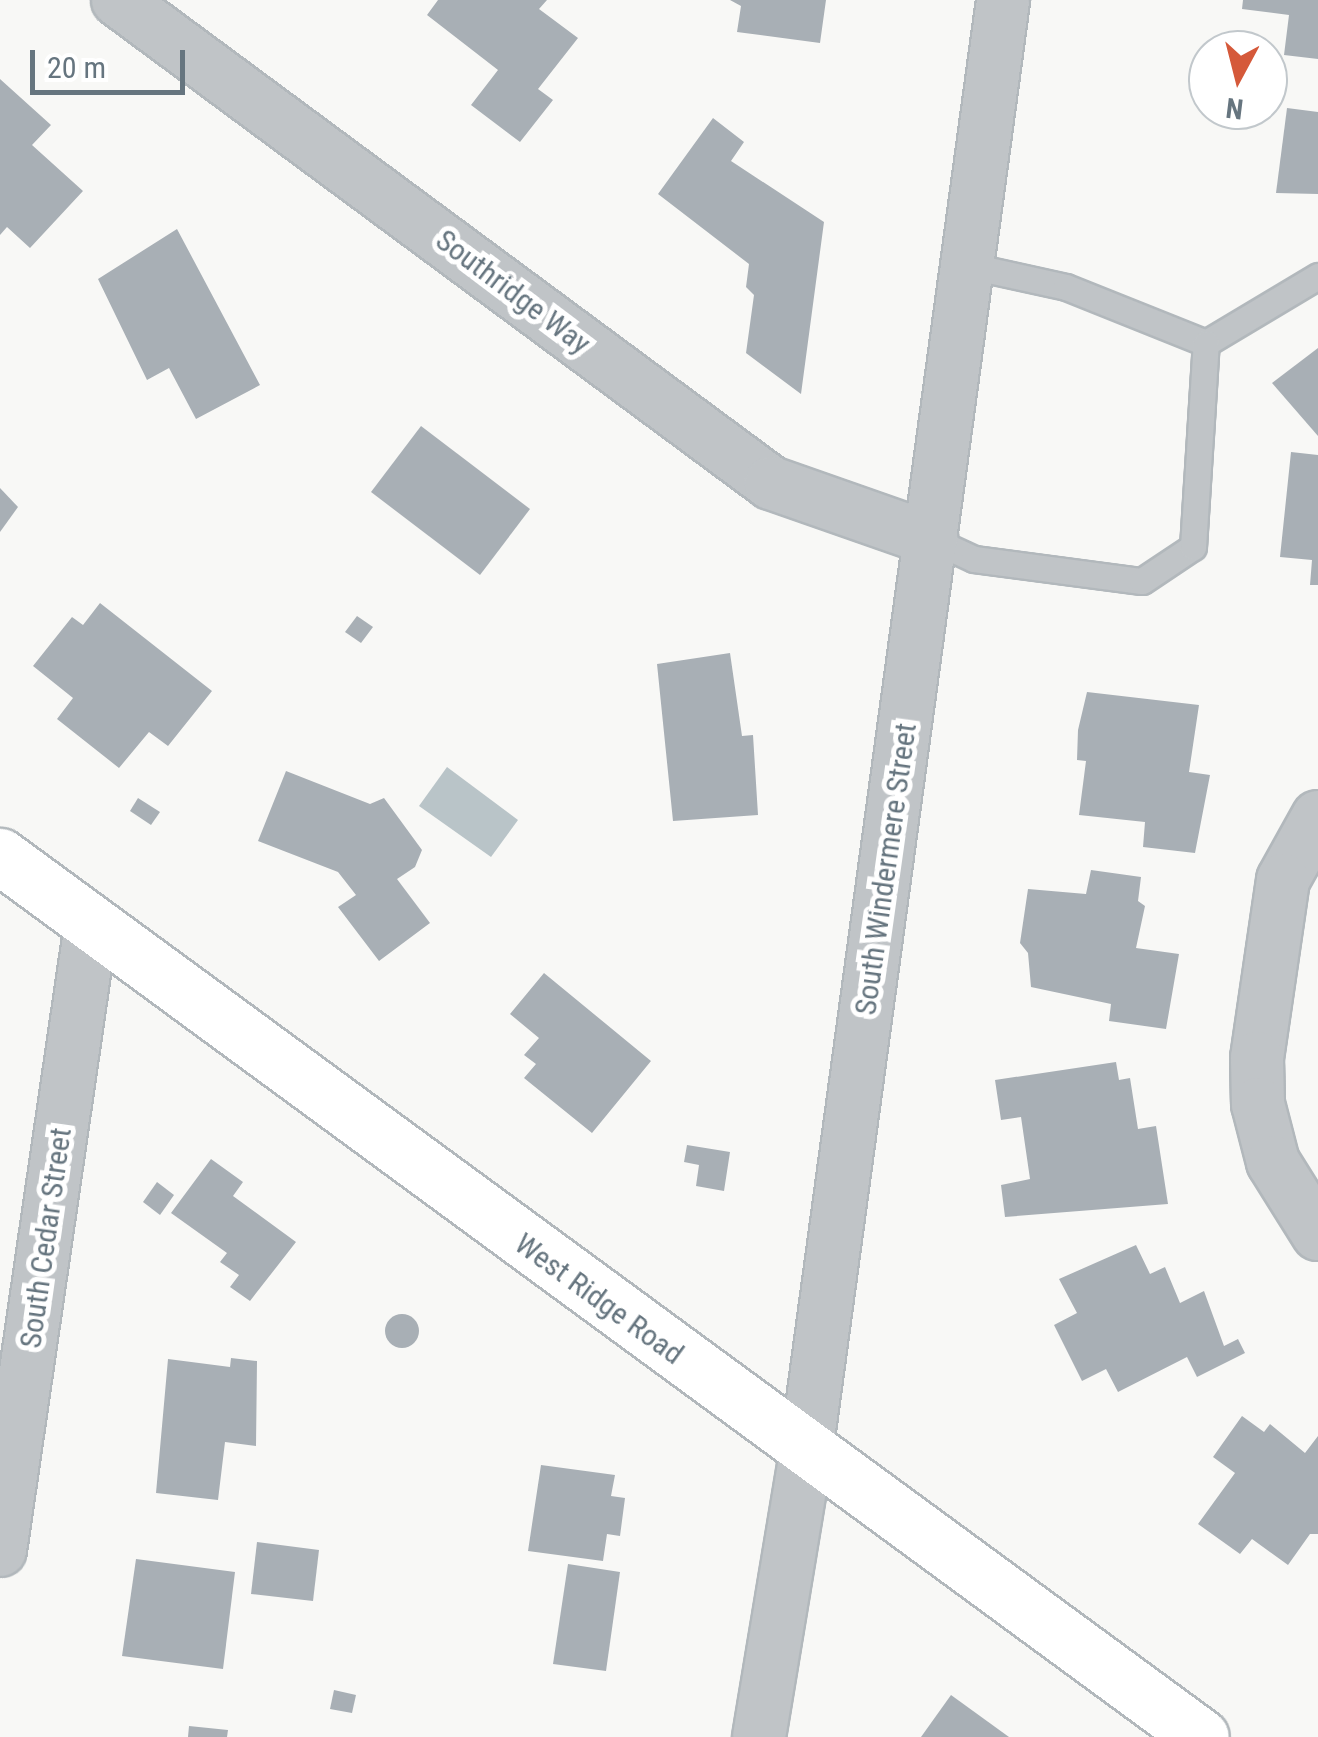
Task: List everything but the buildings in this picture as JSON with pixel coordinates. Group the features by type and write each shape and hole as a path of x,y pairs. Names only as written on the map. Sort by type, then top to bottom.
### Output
{"street":[{"name":"Southridge Way","path":"118,0 771,484 932,539"},
{"name":"South Windermere Street","path":"759,1737 806,1452 1003,0"},
{"path":"1318,817 1282,880 1257,1058 1258,1104 1273,1162 1318,1234"},
{"name":"West Ridge Road","path":"0,856 806,1452 1201,1737"},
{"name":"South Cedar Street","path":"0,1550 91,926"}],"lane":[{"path":"966,265 1066,288 1206,343"},
{"path":"1206,343 1318,276"},
{"path":"932,539 974,559 1142,581 1193,548 1206,343"}],"shaded area":[{"path":"447,767 518,820 491,857 419,806"}]}
